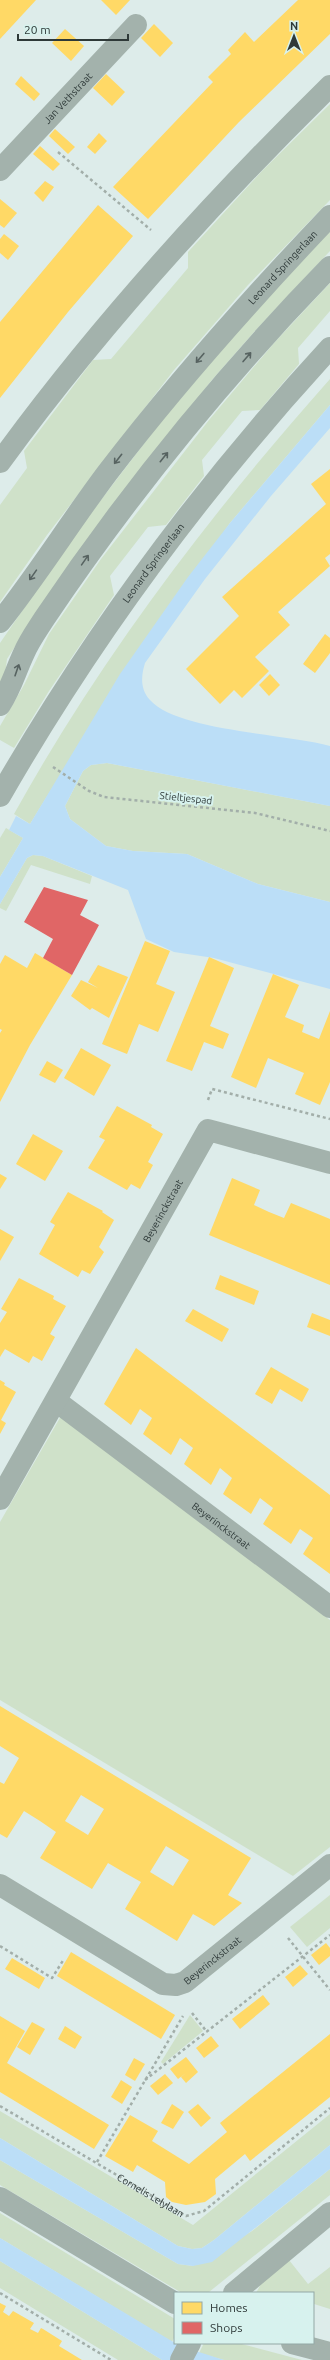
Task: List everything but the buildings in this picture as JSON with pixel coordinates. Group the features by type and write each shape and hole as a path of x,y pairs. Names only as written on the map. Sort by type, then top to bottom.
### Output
{"street":[{"name":"Jan Vethstraat","path":"0,170 136,25"},
{"path":"0,462 103,330 172,249 255,160 330,86"},
{"name":"Leonard Springerlaan","path":"0,622 108,472 160,406 215,340 330,216"},
{"path":"0,705 13,682 26,648 95,547 148,477 247,356 330,267"},
{"name":"Leonard Springerlaan","path":"0,796 99,636 143,575 241,449 330,348"},
{"path":"208,1130 330,1163"},
{"name":"Beyerinckstraat","path":"0,1498 208,1130"},
{"name":"Beyerinckstraat","path":"56,1401 330,1607"},
{"name":"Beyerinckstraat","path":"0,1885 163,1984 176,1985 185,1982 330,1865"},
{"path":"0,2198 174,2303"},
{"path":"235,2292 330,2213"},
{"path":"181,2360 189,2344"},
{"path":"296,2344 330,2353"}],"path":[{"path":"35,133 172,249"},
{"name":"Stieltjespad","path":"47,764 89,790 104,797 255,813 330,831"},
{"path":"208,1130 202,1113 212,1089 330,1120"},
{"path":"269,1914 330,1990"},
{"path":"0,1946 52,1978 80,1933"},
{"path":"145,2080 330,1935"},
{"path":"185,1982 188,2007 207,2032"},
{"path":"97,2162 188,2007"},
{"name":"Cornelis Lelylaan","path":"0,2106 186,2216 196,2215 204,2211 330,2108"},
{"path":"0,2293 111,2360"}],"green space":[{"path":"330,104 330,200 248,285 174,370 47,535 0,602 0,505 27,468 24,451 93,360 111,359 188,268 188,252 262,171"},
{"path":"330,231 330,251 255,331 211,381 27,628 7,659 5,675 0,684 0,643 78,530 159,424 245,322"},
{"path":"330,283 330,311 298,348 299,364 260,410 242,411 202,460 204,476 166,525 148,527 110,576 114,595 49,691 14,748 0,740 0,726 24,685 49,634 101,559 209,420 274,343"},
{"path":"330,379 330,405 230,523 86,733 30,824 14,814 83,699 160,588 243,481"},
{"path":"107,763 330,806 330,902 258,884 187,854 133,851 106,846 70,819 65,806 83,771 91,765"},
{"path":"6,828 23,838 0,877 0,838"},
{"path":"33,855 43,856 92,876 90,884 31,865 6,911 0,908 0,904 27,858"},
{"path":"61,1416 330,1620 330,1847 293,1876 0,1700 0,1522"},
{"path":"330,1895 330,1928 307,1947 290,1927"},
{"path":"190,2015 203,2031 163,2064 161,2062"},
{"path":"0,2111 193,2225 330,2114 330,2145 214,2240 202,2248 192,2249 178,2246 0,2138"},
{"path":"0,2160 178,2264 193,2266 252,2231 330,2169 330,2195 209,2292 180,2292 0,2185"},
{"path":"0,2213 174,2318 174,2338 172,2342 0,2238"},
{"path":"289,2260 308,2284 330,2267 330,2309 314,2304 314,2292 257,2292 262,2282"},
{"path":"0,2261 162,2360 118,2360 0,2288"},
{"path":"204,2344 242,2344 302,2360 224,2360 199,2353"}],"water":[{"path":"330,405 330,428 271,496 205,579 145,663 142,682 144,691 150,700 164,710 184,719 234,730 330,746 330,806 107,763 91,765 83,771 65,806 70,819 106,846 133,851 187,854 258,884 330,902 330,989 214,958 174,952 146,939 128,890 43,856 33,855 27,858 0,904 0,877 23,838 9,830 16,816 30,824 120,674 188,577 230,523"},
{"path":"0,2138 178,2246 192,2249 202,2248 214,2240 330,2145 330,2169 212,2262 193,2266 178,2264 0,2160"},
{"path":"0,2238 174,2342 174,2344 224,2360 162,2360 0,2261"}]}
